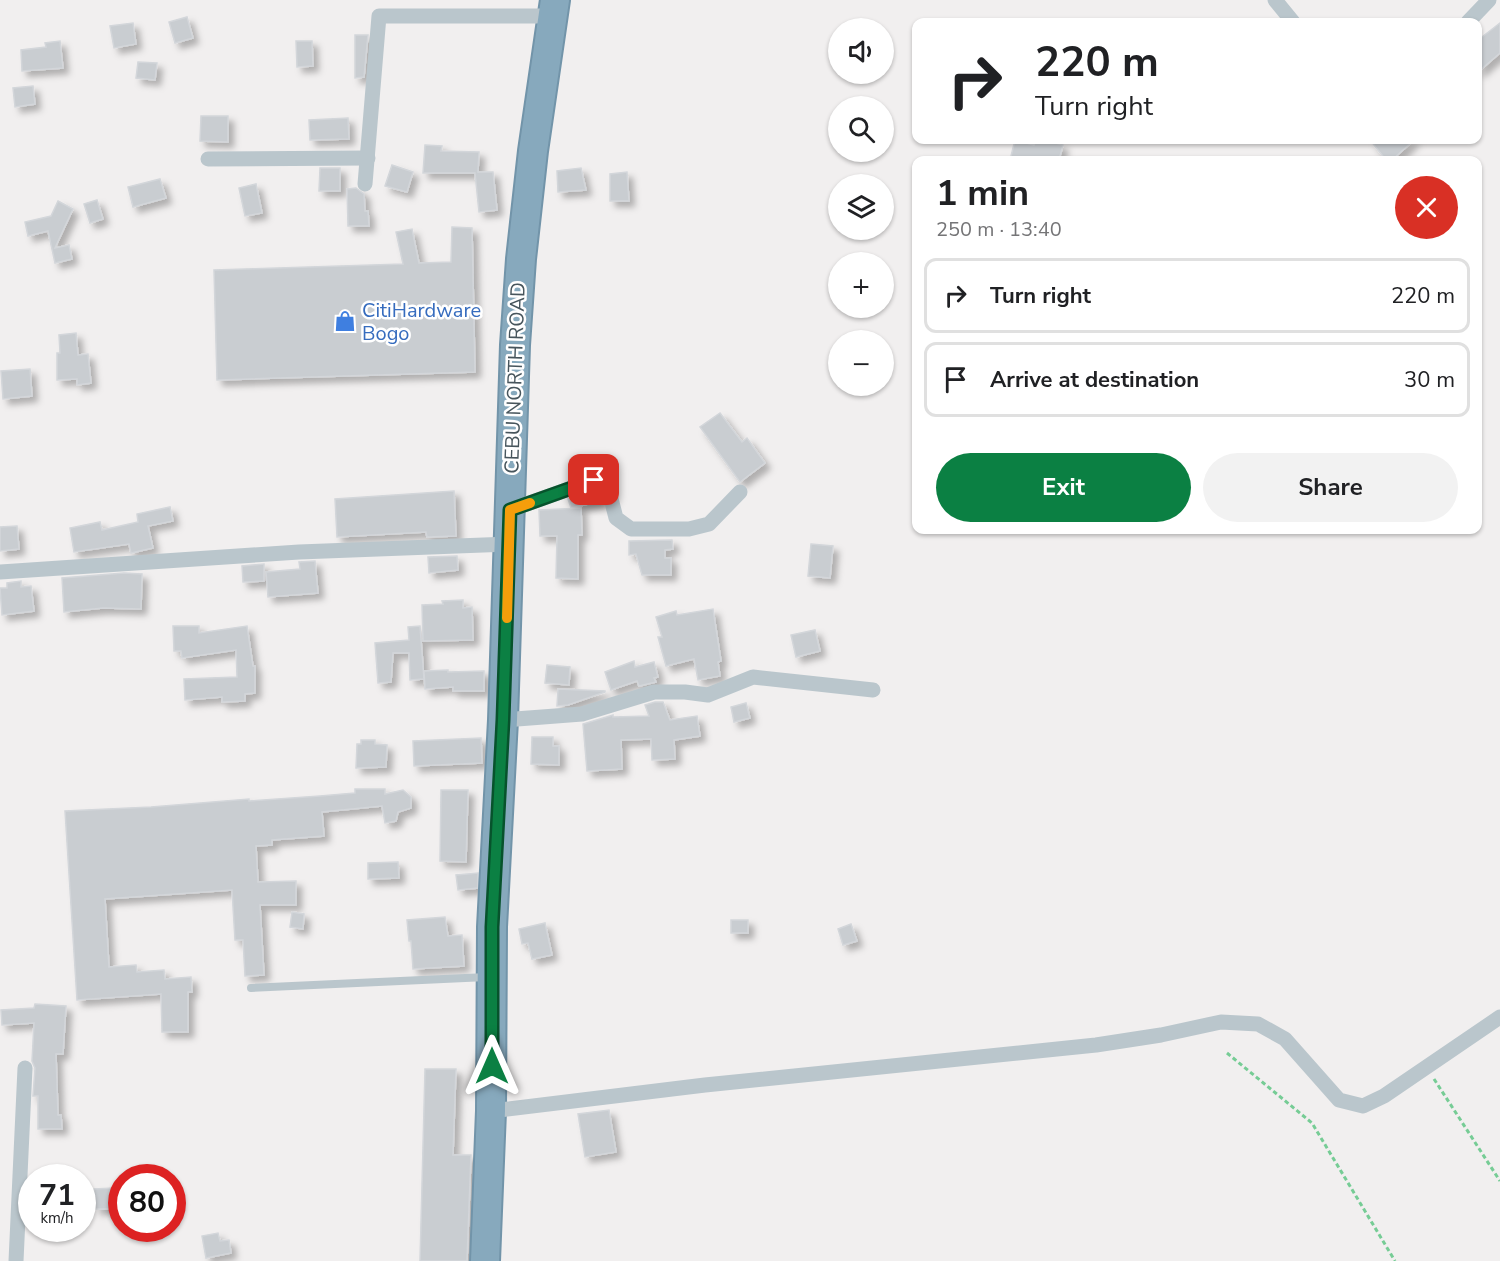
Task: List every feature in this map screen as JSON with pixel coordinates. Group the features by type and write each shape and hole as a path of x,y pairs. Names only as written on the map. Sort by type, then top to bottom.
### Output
{"highway":[{"name":"CEBU NORTH ROAD","path":"485,1261 491,1112 492,927 510,544 515,345 521,259 553,8"}],"street":[{"path":"1275,0 1290,18"},
{"path":"1472,18 1489,0"},
{"path":"366,184 379,16 553,8"},
{"path":"208,159 368,158"},
{"path":"510,510 599,480 608,487 616,518 631,529 689,529 709,524 740,492"},
{"path":"0,572 299,552 510,544"},
{"path":"503,720 582,714 654,692 708,695 753,676 873,690"},
{"path":"491,1112 705,1085 1096,1045 1161,1035 1221,1022 1258,1024 1285,1039 1338,1100 1363,1106 1384,1096 1500,1017"},
{"path":"16,1261 25,1068"}],"lane":[{"path":"251,988 492,977"}],"path":[{"path":"1227,1053 1312,1123 1395,1261"},
{"path":"1427,1067 1500,1181"}],"building":[{"path":"187,17 193,38 175,43 169,22"},
{"path":"133,23 136,44 114,48 110,26"},
{"path":"1500,23 1500,53 1482,69 1482,37"},
{"path":"355,35 368,35 364,77 355,78"},
{"path":"60,41 63,68 22,71 21,50 46,47 45,43"},
{"path":"296,41 312,41 313,66 297,67"},
{"path":"138,62 157,63 155,80 136,78"},
{"path":"33,86 35,104 15,107 13,88"},
{"path":"201,116 228,116 228,142 200,141"},
{"path":"348,118 349,139 310,140 309,120"},
{"path":"1014,144 1063,145 1060,156 1011,156"},
{"path":"1373,144 1410,144 1396,156 1383,156"},
{"path":"425,145 442,146 441,151 479,152 478,172 493,172 497,210 479,212 475,173 423,173"},
{"path":"392,165 413,172 407,192 385,186"},
{"path":"320,168 340,168 340,191 319,191"},
{"path":"581,168 586,190 558,192 557,171"},
{"path":"627,172 629,201 610,201 610,174"},
{"path":"160,179 166,198 133,207 128,187"},
{"path":"256,184 262,213 245,216 239,188"},
{"path":"356,188 364,194 369,226 348,226 347,189"},
{"path":"97,200 103,219 90,223 84,204"},
{"path":"58,201 73,209 55,248 69,245 72,259 55,263 48,231 28,236 25,222 51,216"},
{"name":"CitiHardware Bogo","path":"452,227 472,228 475,372 217,380 214,270 403,264 396,232 412,229 419,263 451,262"},
{"path":"76,333 78,355 88,354 91,383 77,385 77,379 57,380 59,335"},
{"path":"30,369 32,396 3,399 1,371"},
{"path":"720,413 742,442 747,438 765,463 740,482 700,427"},
{"path":"596,490 601,501 571,508 568,499"},
{"path":"454,491 456,536 427,537 426,532 337,537 335,499"},
{"path":"170,507 173,521 148,526 153,548 131,553 129,544 74,552 70,528 100,522 102,530 138,522 137,514"},
{"path":"581,508 582,535 578,535 578,579 556,578 557,536 540,536 539,510"},
{"path":"17,526 19,549 0,551 0,527"},
{"path":"672,540 673,549 665,550 665,558 671,558 671,575 642,575 636,554 629,555 629,541"},
{"path":"811,544 833,546 830,578 808,576"},
{"path":"457,556 458,570 429,573 428,557"},
{"path":"315,561 318,593 268,597 266,572 300,569 299,562"},
{"path":"264,564 264,581 243,582 242,566"},
{"path":"124,573 142,574 141,609 103,608 64,612 62,578"},
{"path":"21,581 21,587 31,586 34,611 2,615 0,588 7,588 7,583"},
{"path":"463,600 463,608 472,607 473,640 423,641 422,605"},
{"path":"713,609 721,661 718,662 720,676 698,680 694,659 666,666 658,637 662,637 656,617 676,611 677,615"},
{"path":"173,626 199,626 199,633 247,626 253,666 255,666 255,693 245,694 245,701 222,702 222,697 185,700 184,679 237,677 236,650 182,658 181,651 174,651"},
{"path":"420,626 424,679 410,680 409,653 393,653 391,682 378,683 375,643 409,640 408,627"},
{"path":"815,630 820,651 796,657 791,635"},
{"path":"634,661 635,667 654,662 658,677 654,678 656,682 639,686 637,681 611,690 605,672"},
{"path":"547,665 570,667 569,685 545,683"},
{"path":"448,670 448,672 484,671 484,691 453,691 453,687 425,689 424,671"},
{"path":"558,689 605,692 568,705 557,706"},
{"path":"663,702 670,720 697,716 700,736 674,740 675,759 652,760 651,739 621,740 622,769 587,771 583,724 613,715 613,717 649,716 645,705"},
{"path":"746,703 750,718 734,722 731,707"},
{"path":"532,737 553,737 553,746 559,746 559,765 531,764"},
{"path":"481,738 482,763 414,766 413,741"},
{"path":"361,740 375,740 375,744 387,745 386,767 356,768 357,744 361,744"},
{"path":"355,789 385,789 385,794 403,790 411,797 411,808 398,812 396,821 385,823 382,806 322,812 324,836 272,840 272,845 256,846 258,882 296,881 296,905 260,905 264,975 245,976 243,940 235,940 232,890 105,899 109,967 136,965 137,972 164,970 165,979 191,977 192,992 188,992 188,1032 162,1032 161,994 77,1000 65,811 320,796 355,793"},
{"path":"441,790 468,790 466,862 440,861"},
{"path":"398,862 399,878 368,879 368,863"},
{"path":"478,873 478,888 458,890 456,875"},
{"path":"292,912 304,914 303,929 290,927"},
{"path":"445,917 448,936 462,935 464,966 413,969 407,920"},
{"path":"731,920 748,920 748,933 731,933"},
{"path":"545,923 552,955 532,959 528,943 522,944 519,929"},
{"path":"851,924 857,941 843,945 838,929"},
{"path":"35,1004 66,1006 63,1054 56,1054 58,1115 61,1115 62,1129 38,1129 38,1096 33,1096 34,1023 2,1025 1,1010 34,1008"},
{"path":"425,1069 456,1069 453,1155 471,1155 467,1261 420,1261"},
{"path":"609,1110 616,1152 585,1157 578,1114"},
{"path":"108,1188 108,1209 96,1209 96,1189"},
{"path":"218,1233 220,1241 229,1240 231,1253 206,1258 202,1236"}],"slow traffic":[{"path":"507,618 510,510 530,503"}],"place":[{"name":"CitiHardware Bogo","path":"345,321"}],"route":[{"path":"492,1066 492,927 503,720 510,510 594,480"}]}
